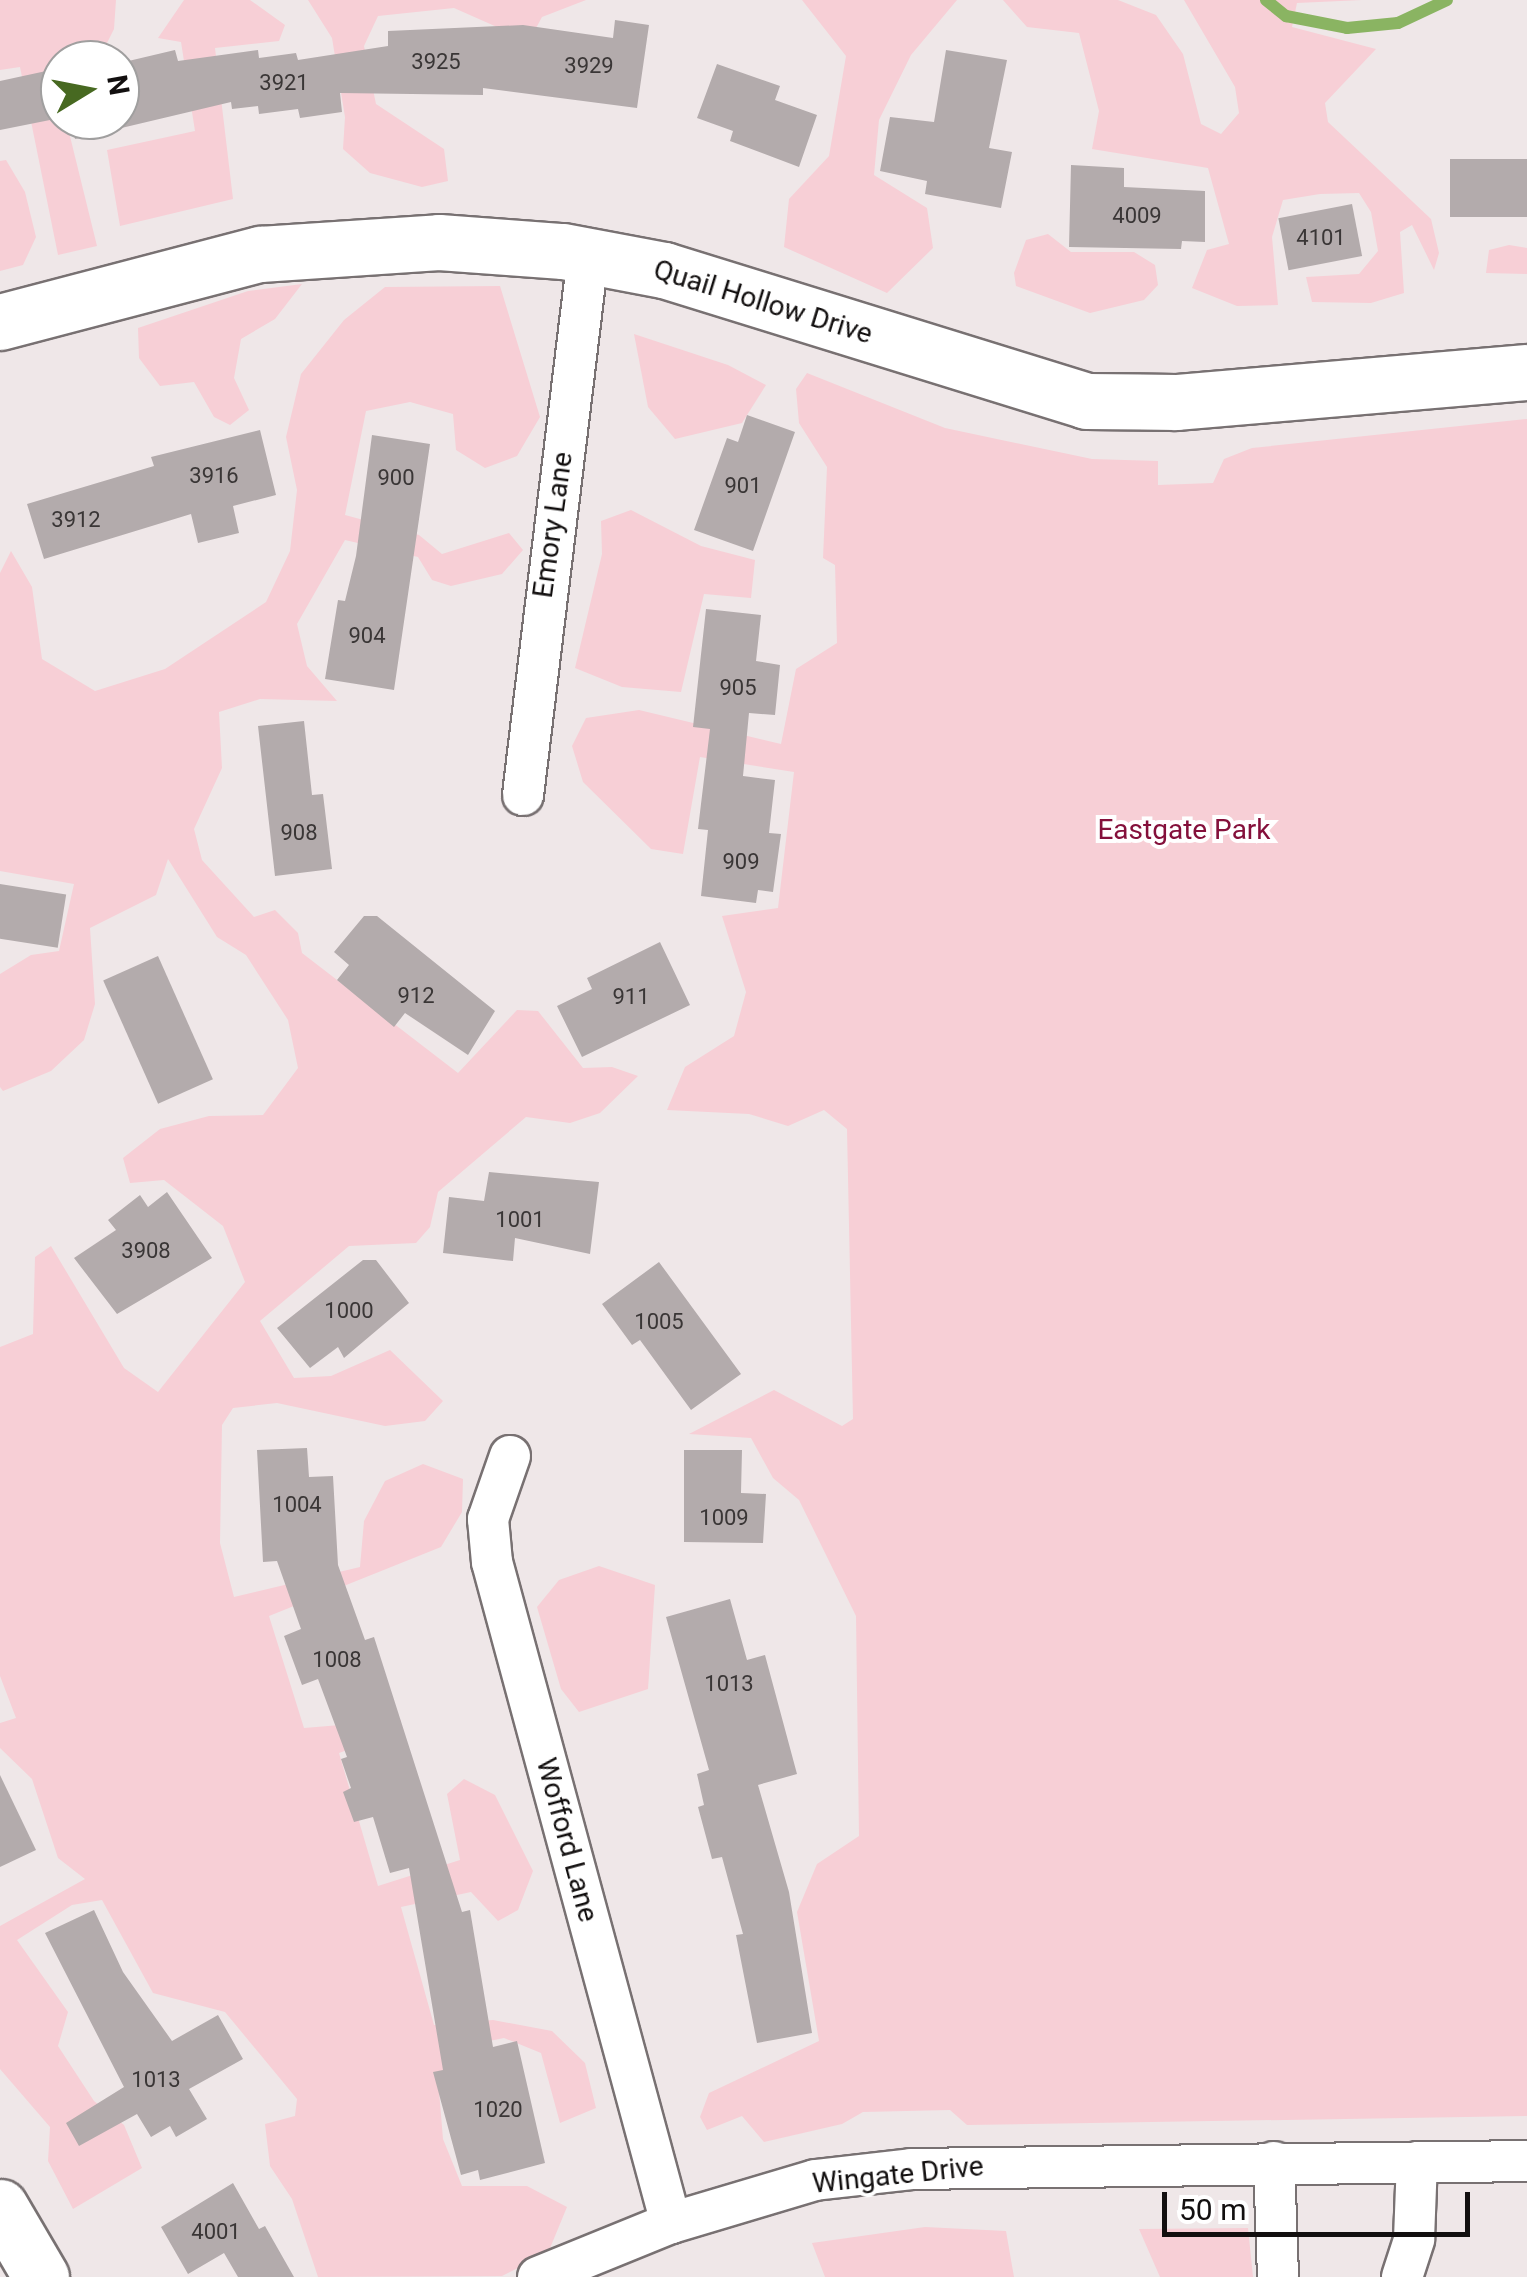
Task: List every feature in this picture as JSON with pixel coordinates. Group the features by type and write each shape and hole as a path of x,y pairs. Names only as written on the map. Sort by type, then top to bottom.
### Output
{"street":[{"name":"Quail Hollow Drive","path":"0,322 260,254 438,242 588,256 784,303 1086,401 1176,402 1527,372"},
{"name":"Emory Lane","path":"524,795 588,256"},
{"name":"Wofford Lane","path":"510,1456 488,1519 492,1562 671,2223"},
{"name":"Wingate Drive","path":"538,2277 671,2223 815,2180 911,2169 1527,2161"},
{"path":"1274,2162 1278,2277"},
{"path":"1402,2277 1414,2239 1417,2162"},
{"path":"0,2207 42,2277"}],"green space":[{"path":"0,0 116,0 114,29 108,40 40,40 40,140 71,140 97,246 58,255 20,67 0,70"},
{"path":"184,0 250,0 285,25 279,41 215,48 233,199 120,226 107,150 195,131 181,42 158,38"},
{"path":"308,0 586,0 542,17 529,41 454,8 378,16 364,46 376,104 444,149 448,181 422,187 370,173 343,149 345,117 332,38"},
{"path":"802,0 957,0 911,55 879,120 874,175 927,208 933,248 887,293 784,247 789,199 829,156 846,56"},
{"path":"1003,0 1118,0 1156,15 1183,54 1201,124 1221,134 1239,113 1235,87 1184,0 1362,0 1297,3 1292,27 1376,49 1325,103 1328,122 1431,219 1439,253 1434,270 1412,225 1400,232 1404,293 1371,303 1312,302 1306,277 1359,274 1378,251 1371,212 1359,193 1320,194 1283,200 1272,237 1278,305 1237,306 1192,288 1207,250 1229,244 1208,168 1092,149 1099,111 1079,33 1027,27"},
{"path":"6,160 25,192 36,237 23,265 0,271 0,161"},
{"path":"1048,234 1071,252 1134,252 1155,265 1158,285 1144,300 1090,313 1016,286 1014,273 1026,240"},
{"path":"1509,245 1527,248 1527,274 1486,273 1489,250"},
{"path":"302,284 275,319 241,339 234,378 249,410 230,425 214,417 194,382 160,386 139,358 138,328 248,291"},
{"path":"500,286 540,417 517,456 485,468 456,450 453,414 410,402 366,411 345,515 419,535 442,554 509,533 523,550 502,574 451,586 432,580 418,557 345,540 297,624 307,666 337,701 260,699 219,712 222,768 194,829 202,860 254,917 275,910 298,933 302,953 458,1073 517,1010 538,1011 583,1068 612,1067 638,1076 600,1113 570,1123 526,1117 438,1192 430,1227 416,1243 349,1246 260,1321 294,1378 331,1376 390,1350 443,1401 425,1421 385,1426 277,1403 233,1408 222,1425 220,1543 234,1597 360,1567 364,1521 385,1481 423,1464 463,1479 462,1512 441,1547 269,1616 304,1728 401,1720 400,1731 339,1753 378,1886 460,1860 447,1794 464,1779 495,1795 533,1871 518,1910 498,1921 471,1892 401,1907 434,2025 493,2020 552,2031 585,2063 596,2108 560,2123 541,2053 504,2038 450,2049 439,2091 443,2139 462,2186 527,2186 567,2207 548,2253 502,2276 318,2277 292,2199 270,2166 265,2124 295,2116 297,2099 225,2012 153,1993 102,1900 72,1905 17,1940 68,2012 58,2046 94,2101 124,2125 142,2168 73,2209 48,2161 50,2127 0,2069 0,1926 85,1879 58,1858 32,1779 0,1748 0,1723 16,1718 0,1676 0,1347 33,1334 35,1257 51,1246 124,1368 158,1392 245,1282 223,1226 164,1180 130,1183 123,1158 160,1129 209,1116 263,1115 298,1068 288,1020 246,955 217,937 168,859 156,895 90,928 95,1004 84,1040 51,1071 3,1091 0,1087 0,974 31,955 59,951 74,884 0,871 0,573 11,551 32,587 42,659 95,691 165,669 266,602 290,551 297,490 286,437 301,374 344,320 385,287"},
{"path":"634,334 728,365 766,385 742,423 675,439 648,407"},
{"name":"Eastgate Park","path":"807,373 945,428 1092,459 1158,461 1158,485 1213,483 1224,459 1252,448 1527,419 1527,2116 967,2125 950,2110 863,2112 842,2124 764,2142 742,2116 707,2130 700,2117 709,2093 819,2041 797,1912 817,1864 859,1836 856,1616 799,1500 773,1478 751,1438 689,1434 774,1390 842,1426 853,1419 847,1129 824,1110 788,1126 749,1114 667,1110 685,1067 734,1036 746,992 722,916 778,908 794,772 700,757 683,854 651,849 583,782 572,746 586,718 639,710 781,744 796,669 837,643 835,565 823,558 827,467 799,423 796,389"},
{"path":"631,510 701,546 755,560 751,598 704,594 681,692 622,687 575,668 602,554 601,521"},
{"path":"599,1566 655,1585 648,1689 579,1712 561,1689 537,1607 559,1580"},
{"path":"925,2227 1006,2231 1014,2277 825,2277 812,2243"},
{"path":"1248,2228 1253,2277 1160,2277 1139,2229"}],"building":[{"path":"615,20 649,25 637,108 483,88 483,95 340,93 342,112 300,118 298,109 259,114 258,106 232,109 231,102 140,124 140,58 175,50 178,61 258,50 259,58 296,53 298,60 388,46 388,31 523,25 613,38"},
{"path":"946,50 1007,60 989,148 1012,152 1001,208 925,194 927,181 880,171 890,117 934,122"},
{"path":"717,64 780,86 775,100 817,115 799,167 730,141 733,131 697,118"},
{"path":"40,72 40,122 0,130 0,81"},
{"path":"1450,159 1527,159 1527,217 1450,217"},
{"path":"1071,165 1124,168 1124,187 1205,191 1205,242 1182,241 1181,249 1069,247"},
{"path":"1352,204 1362,256 1288,270 1278,218"},
{"path":"747,415 795,432 753,551 694,530 727,438 738,442"},
{"path":"260,430 276,495 233,506 239,533 198,543 191,514 44,559 27,504 154,466 151,457"},
{"path":"372,435 430,444 394,690 325,679 338,600 345,601 356,556"},
{"path":"706,609 761,615 756,661 780,665 775,715 749,713 743,776 775,780 769,833 781,834 773,892 758,890 756,903 701,896 708,830 698,829 710,729 693,727"},
{"path":"304,721 312,795 323,794 332,869 275,876 258,726"},
{"path":"0,884 66,894 58,948 0,939"},
{"path":"364,916 377,916 495,1011 468,1055 405,1013 394,1027 337,980 349,965 334,952"},
{"path":"660,942 690,1005 582,1057 557,1006 592,989 587,978"},
{"path":"158,956 213,1079 158,1104 103,980"},
{"path":"489,1172 599,1182 590,1254 515,1238 513,1261 443,1253 449,1197 484,1201"},
{"path":"167,1192 212,1258 117,1314 74,1258 116,1230 108,1220 140,1195 148,1207"},
{"path":"363,1260 376,1260 409,1303 344,1358 338,1347 310,1368 277,1328"},
{"path":"659,1262 741,1374 691,1410 640,1340 632,1345 602,1304"},
{"path":"307,1448 309,1477 333,1476 338,1565 365,1640 374,1637 462,1912 470,1910 493,2047 517,2041 545,2163 480,2180 478,2170 461,2175 433,2072 443,2070 409,1868 390,1873 373,1817 354,1822 343,1792 351,1788 341,1759 347,1757 318,1679 302,1685 284,1636 301,1629 277,1561 263,1562 257,1450"},
{"path":"684,1450 742,1450 741,1493 766,1494 763,1543 684,1542"},
{"path":"730,1599 747,1660 765,1655 797,1774 758,1785 789,1892 812,2033 757,2043 736,1935 743,1934 722,1857 712,1859 698,1807 704,1805 697,1774 709,1770 666,1617"},
{"path":"0,1775 36,1850 0,1867"},
{"path":"94,1910 123,1972 172,2041 218,2015 243,2059 189,2089 207,2119 176,2137 170,2126 151,2137 137,2114 79,2146 66,2123 124,2087 45,1933"},
{"path":"233,2183 259,2229 265,2226 294,2277 238,2277 224,2253 188,2274 161,2227"}],"waterway":[{"path":"1266,0 1286,16 1347,28 1398,23 1447,0"}]}
